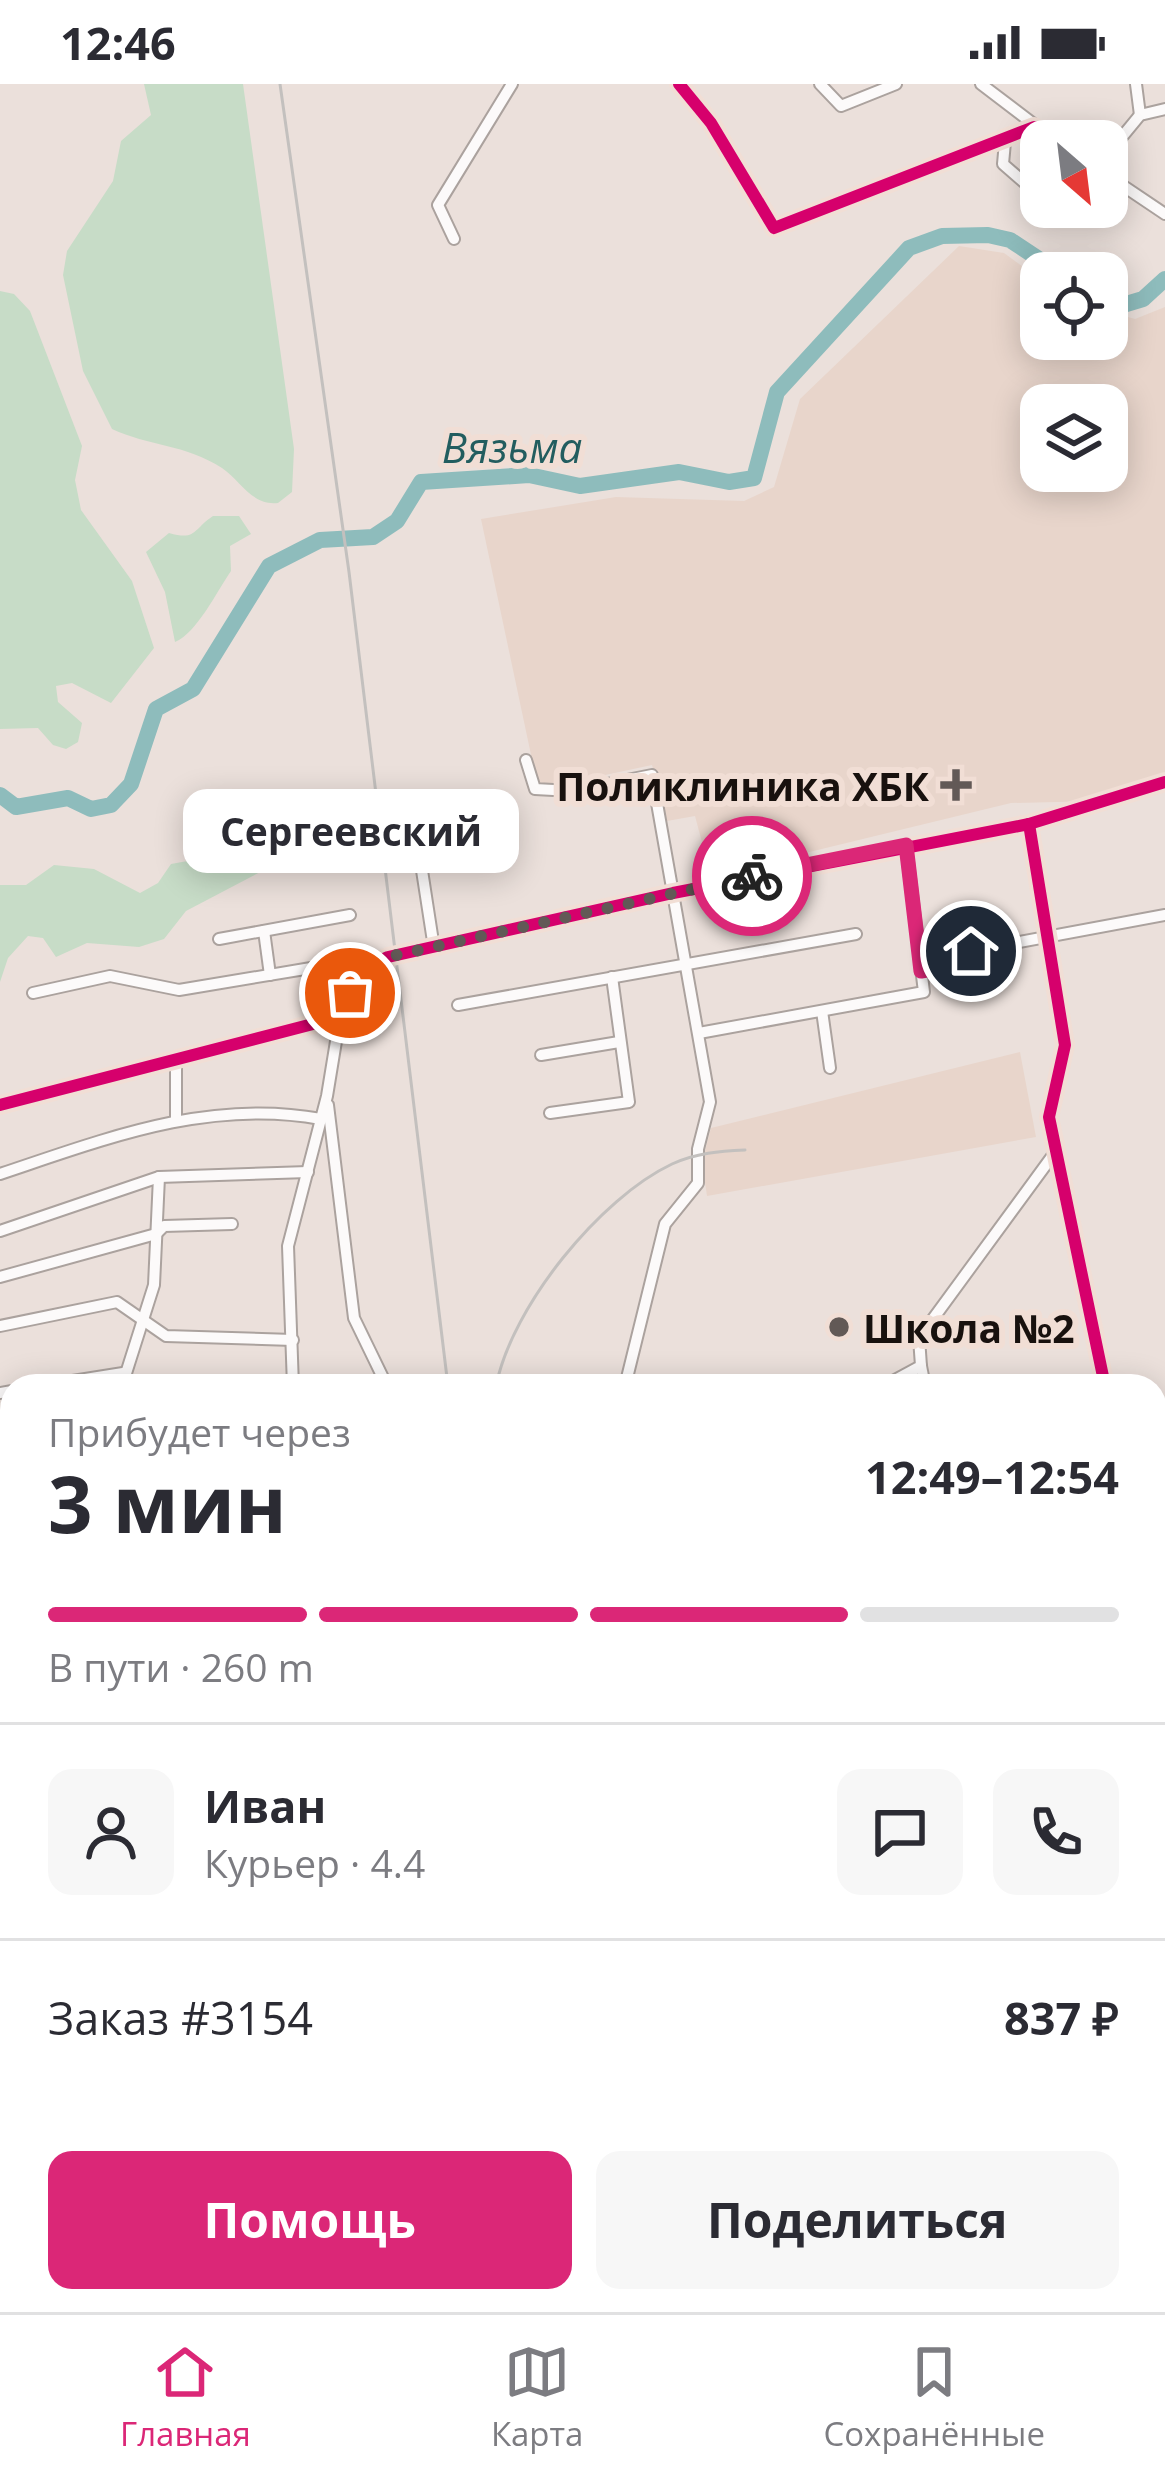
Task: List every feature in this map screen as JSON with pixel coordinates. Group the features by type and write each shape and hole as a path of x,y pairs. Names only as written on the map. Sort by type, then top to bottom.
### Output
{"street":[{"path":"454,239 438,206 512,84"},
{"path":"679,84 698,104 775,227 1020,134"},
{"path":"820,84 841,106 896,84"},
{"path":"981,84 1025,120"},
{"path":"1136,84 1140,115"},
{"path":"1128,130 1140,115 1165,109"},
{"path":"1005,142 1003,164 1020,179"},
{"path":"1128,189 1165,214"},
{"path":"526,760 535,789 572,791 652,776 699,1033 710,1102 698,1149 698,1183 665,1224 628,1374"},
{"path":"33,993 110,976 179,990 311,968 360,970 388,957 673,892 1029,824 1165,782"},
{"path":"1029,824 1065,1046 1048,1118 1102,1374"},
{"path":"699,1033 924,992 906,845"},
{"path":"419,851 434,949"},
{"path":"219,939 350,915"},
{"path":"921,971 973,962 971,951 1165,915"},
{"path":"264,931 270,975"},
{"path":"458,1005 856,934"},
{"path":"293,1374 288,1246 322,1119 340,1017 360,970"},
{"path":"550,1113 628,1102 612,977"},
{"path":"822,1011 830,1068"},
{"path":"0,1105 340,1017"},
{"path":"541,1054 619,1042"},
{"path":"176,1057 176,1118"},
{"path":"327,1096 354,1318 381,1374"},
{"path":"0,1174 176,1118 274,1110 322,1119"},
{"path":"923,1374 919,1338 1056,1151"},
{"path":"0,1232 159,1177 308,1172"},
{"path":"125,1374 154,1286 159,1177"},
{"path":"0,1277 156,1234 164,1226 232,1224"},
{"path":"0,1326 117,1302 144,1316 150,1328 166,1336 292,1340"},
{"path":"906,1374 921,1366"}],"shaded area":[{"path":"959,246 1004,253 1020,265 1020,360 1128,360 1128,317 1135,319 1165,307 1165,775 1100,801 1011,803 711,876 695,816 667,821 652,765 549,787 537,783 481,519 616,497 744,501 774,487 800,399"},
{"path":"1020,1052 1036,1137 707,1196 702,1162 711,1128"}],"green space":[{"path":"144,84 243,84 294,449 292,492 278,503 254,497 208,460 112,429 83,371 63,275 67,251 113,181 121,141 151,115"},
{"path":"0,291 14,294 30,311 82,446 75,480 81,510 132,581 154,648 111,703 72,683 56,686 58,702 82,723 78,742 66,749 53,745 38,728 0,729"},
{"path":"213,516 239,516 251,534 230,546 231,571 199,621 175,642 165,592 146,552 169,533 190,535"},
{"path":"235,822 258,837 288,836 296,846 287,858 186,911 164,939 139,947 87,943 56,957 43,938 28,936 8,958 0,982 0,885 26,885 54,865 94,869 140,893 158,883 171,864 210,857 215,827"}],"waterway":[{"name":"Вязьма","path":"0,795 16,807 68,798 91,809 111,805 131,784 156,709 193,689 269,566 320,540 373,537 397,521 421,482 529,475 580,486 679,472 729,482 754,478 777,392 909,248 942,236 988,235 1010,240 1028,252"},
{"name":"Вязьма","path":"1128,304 1143,299 1165,279"}],"railway":[{"path":"280,84 349,572 447,1374"},
{"path":"499,1374 520,1322 540,1290 616,1202 681,1160 745,1150"}],"cycle path":[{"path":"679,84 711,123 774,228 1020,132"},
{"path":"0,1105 340,1017 360,970 388,957 673,893 1029,824 1165,782"},
{"path":"1029,824 1065,1045 1049,1117 1103,1374"}],"way so far":[{"path":"350,993 360,970 388,957 752,876"}],"place":[{"name":"Поликлиника ХБК","path":"956,785"},
{"name":"Сергеевский","path":"350,993"},
{"name":"Школа №2","path":"839,1327"}],"route":[{"path":"752,876 906,845 921,971 973,962 971,951"}]}
